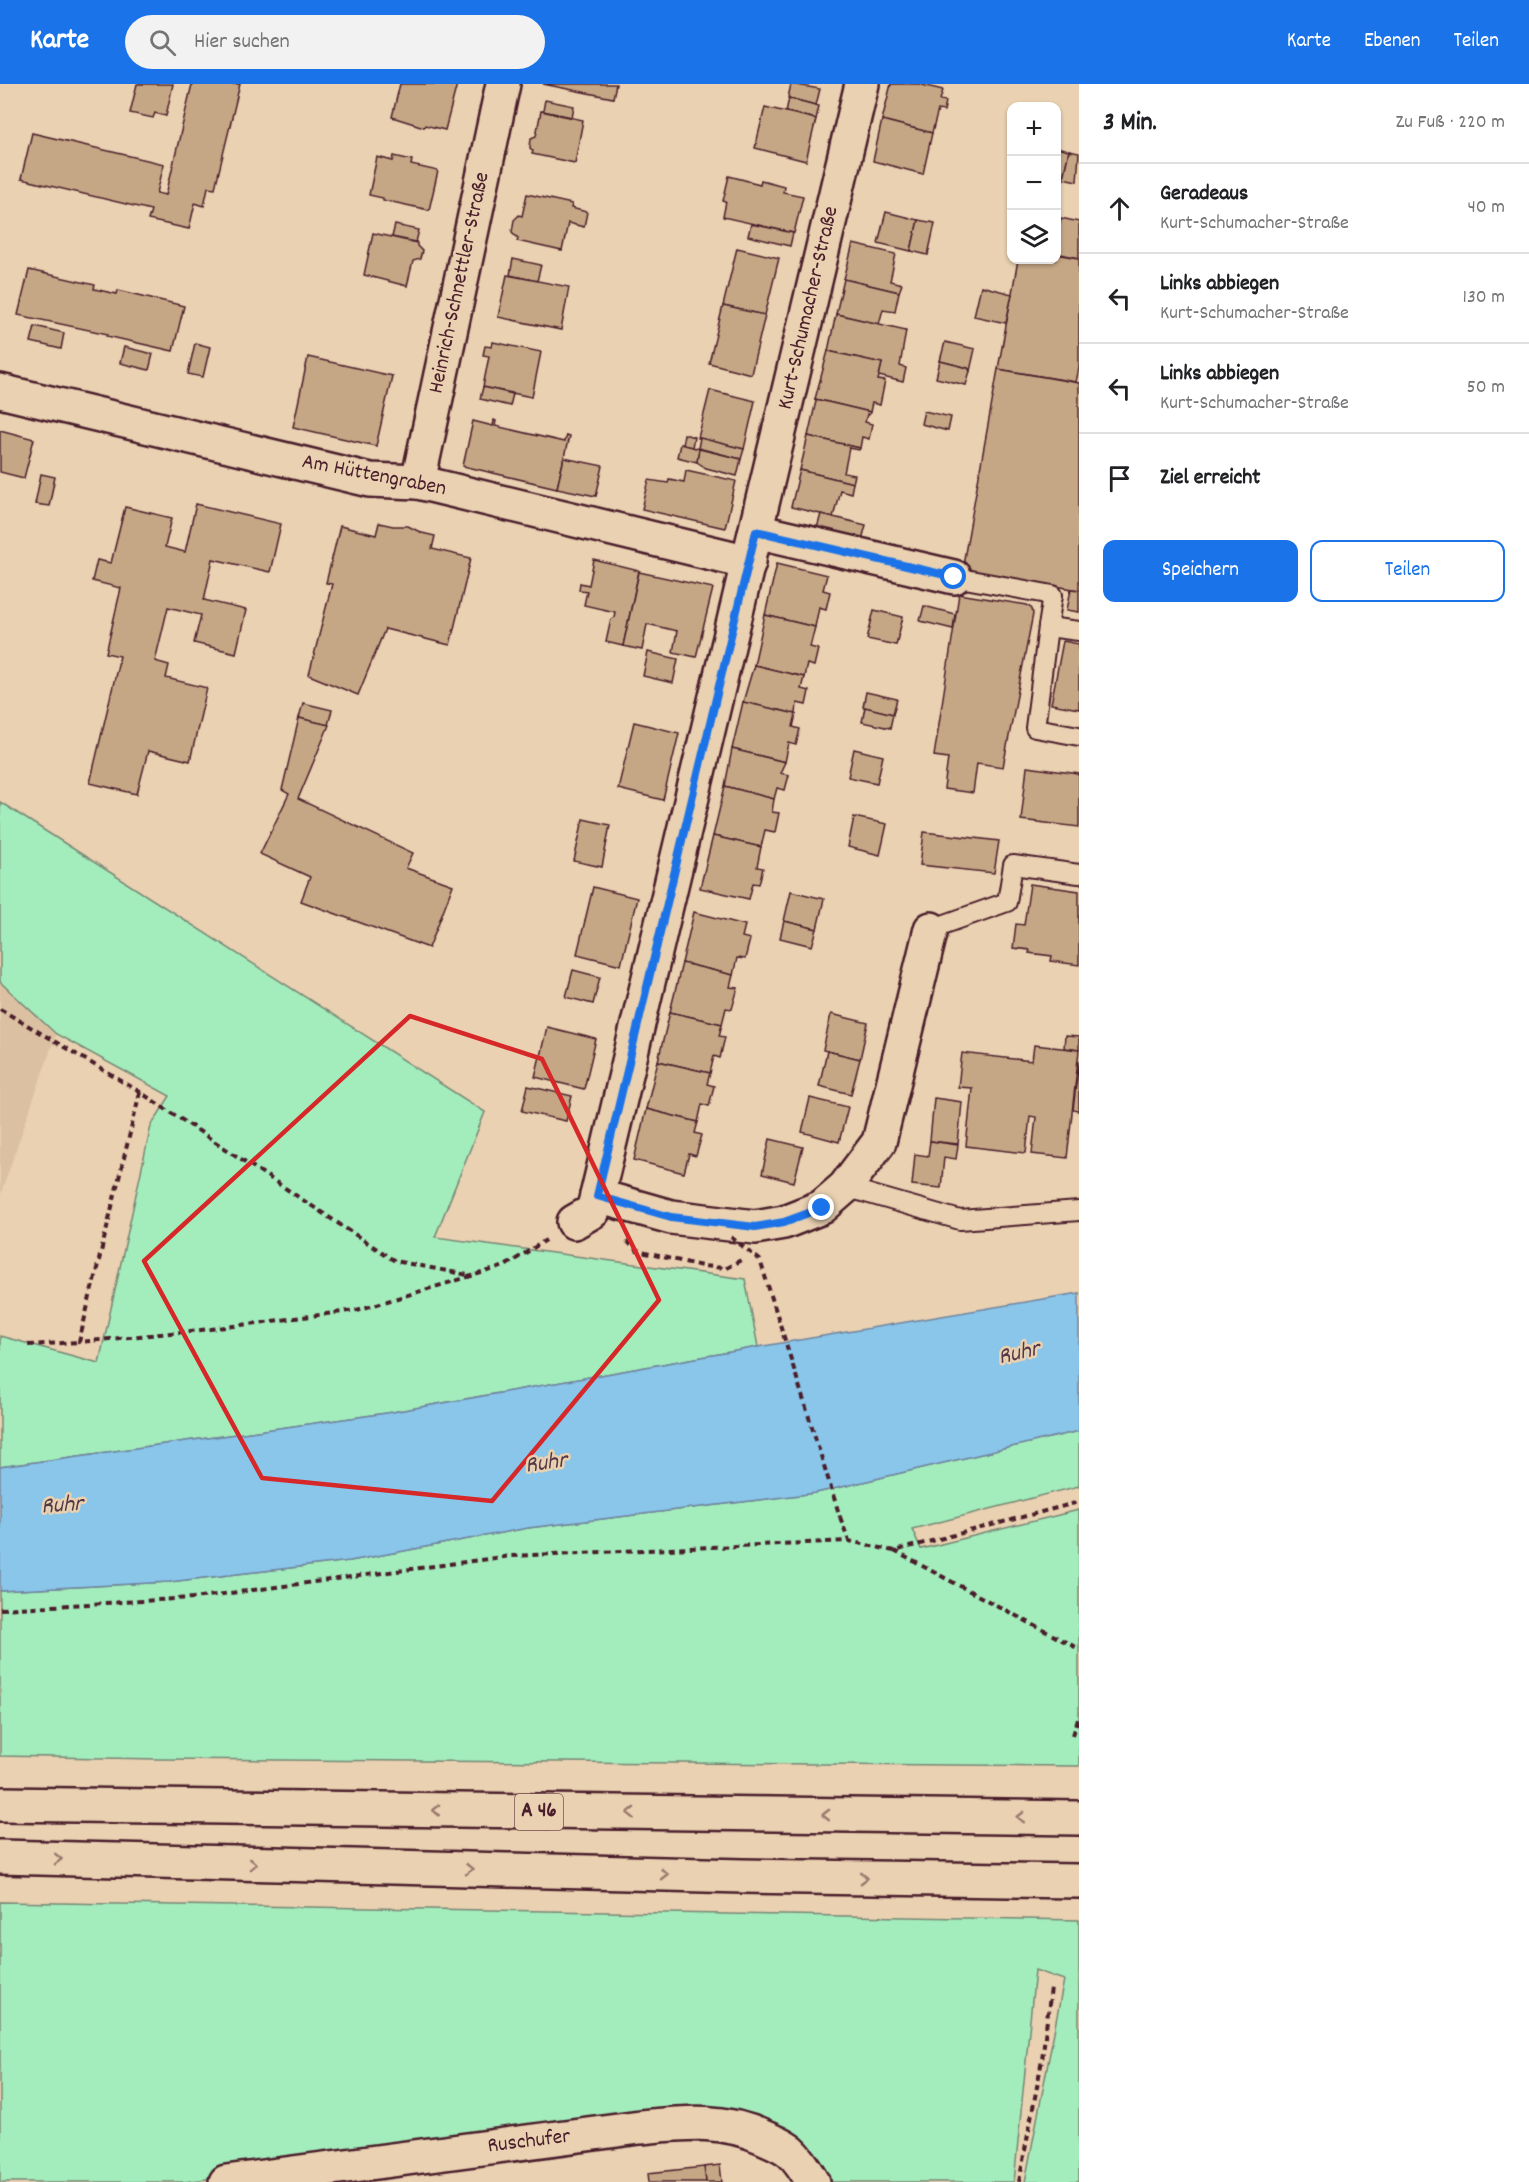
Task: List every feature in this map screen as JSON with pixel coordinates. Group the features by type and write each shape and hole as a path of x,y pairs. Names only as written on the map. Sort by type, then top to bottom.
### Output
{"main road":[{"name":"Heinrich-Schnettler-Straße","path":"418,482 503,84"},
{"name":"Kurt-Schumacher-Straße","path":"574,1222 593,1211 597,1196 862,84"},
{"name":"Am Hüttengraben","path":"0,391 370,480 418,482 748,562"},
{"path":"756,531 954,577"},
{"path":"597,1196 671,1217 755,1227 784,1222 822,1208 845,1187 879,1142 931,929"},
{"name":"A 46","path":"0,1804 1079,1818"},
{"path":"0,1857 743,1876 1079,1881"},
{"name":"Ruschufer","path":"226,2182 640,2127 702,2123 719,2123 775,2142 791,2153 813,2182"}],"lane":[{"path":"954,577 1053,595 1035,728 1079,736"},
{"path":"1048,627 1079,631"},
{"path":"931,929 1007,902 1013,865 1079,874"},
{"path":"845,1187 960,1220 1079,1211"}],"path":[{"path":"0,1009 140,1092 395,1261 474,1276"},
{"path":"79,1342 140,1092"},
{"path":"28,1345 211,1329 357,1310 505,1266 574,1222"},
{"path":"731,1237 760,1260 849,1541"},
{"path":"894,1551 1079,1502"},
{"path":"0,1610 193,1598 510,1556 849,1541 894,1551 1079,1649"},
{"path":"1073,1735 1079,1716"},
{"path":"1019,2182 1042,2060 1051,1988"}],"highlighted area":[{"path":"410,1016 542,1059 659,1300 492,1501 262,1478 144,1261"}],"shaded area":[{"path":"0,982 56,1034 0,1196"}],"green space":[{"path":"0,802 485,1112 435,1237 745,1279 758,1347 387,1413 0,1467 0,1336 99,1363 151,1126 170,1096 56,1034 0,982"},
{"path":"1079,1431 1079,1486 912,1529 921,1549 1079,1510 1079,1766 0,1756 0,1591 169,1582 350,1561 528,1528 816,1493"},
{"path":"0,1902 1079,1920 1079,2182 1025,2182 1064,1980 1035,1970 1014,2182 821,2182 805,2156 661,2120 184,2182 0,2182"}],"water":[{"name":"Ruhr","path":"1079,1293 1079,1431 816,1493 528,1528 350,1561 169,1582 0,1591 0,1467 387,1413"}],"building":[{"path":"137,84 173,84 166,116 155,113 153,118 130,113"},
{"path":"192,84 240,84 215,188 208,187 204,206 195,203 189,229 148,220 151,210 21,179 32,133 164,164 157,193 166,195"},
{"path":"400,84 457,84 445,130 425,125 424,127 392,117"},
{"path":"543,84 616,84 613,98"},
{"path":"791,84 820,89 816,105 788,98"},
{"path":"891,84 918,84 943,90 940,100 946,101 944,111 938,110 932,133 882,120"},
{"path":"789,98 819,106 816,119 786,112"},
{"path":"545,100 574,106 572,117 543,111"},
{"path":"765,107 816,119 806,161 755,148"},
{"path":"541,111 583,120 575,163 532,154 531,138 536,136"},
{"path":"882,120 932,133 923,174 873,161"},
{"path":"1061,149 1069,151 1063,178 1061,177"},
{"path":"1069,151 1079,153 1077,181 1063,178"},
{"path":"394,156 412,160 411,165 438,171 429,210 369,195 377,157 393,161"},
{"path":"729,176 760,184 761,180 784,186 783,192 803,196 794,233 723,217 726,202 723,201"},
{"path":"527,194 572,204 571,208 587,212 584,227 568,223 562,251 517,241 518,238 512,232 514,220 519,215 522,216"},
{"path":"886,212 918,220 911,251 878,243"},
{"path":"1061,218 1079,222 1079,258 1061,254"},
{"path":"918,220 935,223 928,255 911,251"},
{"path":"751,224 793,233 790,246 748,236"},
{"path":"395,225 419,230 416,242 392,237"},
{"path":"373,233 417,243 422,251 420,259 413,261 407,286 364,275"},
{"path":"853,244 896,254 890,281 902,284 899,292 844,279"},
{"path":"737,248 779,258 765,315 723,306"},
{"path":"1061,255 1079,258 1079,368 1076,382 998,369 1017,264 1061,264"},
{"path":"513,259 541,265 537,281 510,275"},
{"path":"29,270 95,285 94,289 117,294 118,290 184,306 173,351 107,336 108,334 18,315"},
{"path":"507,275 569,287 561,330 498,317"},
{"path":"844,279 899,292 895,311 883,309 879,324 836,314"},
{"path":"981,286 1012,294 1006,323 974,316"},
{"path":"723,306 765,315 751,374 709,363"},
{"path":"836,314 906,330 900,366 906,368 903,382 879,376 882,363 828,351"},
{"path":"35,326 64,333 61,349 31,342"},
{"path":"493,342 541,352 532,397 483,387 489,356 483,355 485,346 492,347"},
{"path":"945,342 975,349 970,371 968,368 940,361"},
{"path":"195,343 210,347 203,377 188,374"},
{"path":"124,347 153,354 149,370 120,363"},
{"path":"828,351 882,363 878,380 885,381 880,405 872,403 870,412 815,399"},
{"path":"308,357 392,376 376,446 293,427"},
{"path":"940,361 968,368 970,371 966,385 936,378"},
{"path":"998,369 1079,383 1079,590 962,570"},
{"path":"483,387 513,394 510,406 480,399"},
{"path":"710,390 755,401 744,449 698,438"},
{"path":"815,399 870,412 865,422 872,424 869,439 862,437 860,448 808,436"},
{"path":"924,411 951,417 948,431 921,424"},
{"path":"494,420 496,421 495,426 564,442 566,435 569,436 557,488 463,466 473,421 493,426"},
{"path":"0,430 34,439 24,478 0,472"},
{"path":"684,434 694,437 692,447 682,445"},
{"path":"808,436 860,448 859,450 849,448 844,473 855,475 853,483 800,470"},
{"path":"700,438 744,449 741,459 698,448"},
{"path":"680,444 699,449 697,462 677,457"},
{"path":"699,449 741,459 737,476 706,468 697,462"},
{"path":"564,458 603,466 596,496 557,488"},
{"path":"686,470 736,481 725,528 642,509 649,480 668,483 669,479 684,482"},
{"path":"800,470 853,483 851,493 840,490 833,517 791,507"},
{"path":"41,474 55,477 49,506 35,504"},
{"path":"196,504 281,524 270,572 213,559 204,600 246,610 236,653 194,643 201,615 168,607 155,661 169,665 166,678 207,688 190,761 148,751 137,794 90,783 120,656 106,653 121,588 92,581 97,560 111,563 125,507 172,518 165,547 185,552"},
{"path":"821,514 866,525 861,543 816,532"},
{"path":"379,523 408,526 435,536 432,549 471,558 450,645 385,629 358,695 309,675 332,584 326,583 340,526 376,535"},
{"path":"594,560 639,571 623,646 606,642 611,619 615,612 584,605 587,591 579,590 580,583 589,585"},
{"path":"777,563 827,575 823,590 830,592 826,609 819,607 815,627 765,615"},
{"path":"639,572 713,588 696,657 673,652 677,631 647,624 642,650 623,646"},
{"path":"1071,589 1079,590 1079,612 1067,610"},
{"path":"959,594 1027,605 1032,609 1033,614 1003,767 977,763 973,793 944,789 948,758 934,756"},
{"path":"924,606 955,614 953,629 920,621"},
{"path":"874,610 903,617 896,645 867,639"},
{"path":"765,615 815,627 810,647 818,649 814,666 807,664 804,677 754,665"},
{"path":"1063,641 1079,644 1079,709 1051,704"},
{"path":"648,652 678,659 673,683 643,676"},
{"path":"754,665 804,677 801,689 809,691 806,705 797,703 796,714 743,702"},
{"path":"866,692 897,699 893,714 863,707"},
{"path":"743,702 796,714 793,727 800,729 796,745 789,743 785,762 732,749"},
{"path":"303,703 332,710 328,725 299,718"},
{"path":"865,707 893,714 890,728 862,722"},
{"path":"299,718 329,725 298,799 413,853 406,868 453,885 429,948 301,901 310,877 260,854 289,794 282,790"},
{"path":"634,722 679,733 663,800 618,789"},
{"path":"732,749 785,762 780,773 789,775 785,790 777,788 774,799 725,786"},
{"path":"854,749 883,756 877,783 848,777"},
{"path":"1027,767 1079,774 1079,827 1021,820"},
{"path":"725,786 774,799 772,812 779,813 775,832 765,830 761,847 713,836"},
{"path":"854,817 887,824 880,855 848,847"},
{"path":"583,819 610,825 602,867 574,861"},
{"path":"924,832 999,841 994,873 920,865"},
{"path":"713,836 761,847 757,867 763,868 759,884 753,883 749,899 700,888"},
{"path":"1030,884 1079,891 1079,965 1051,961 1052,956 1013,948 1016,924 1024,925"},
{"path":"593,887 637,898 621,965 577,954"},
{"path":"791,891 824,899 817,929 784,921"},
{"path":"694,912 745,925 742,937 750,939 745,959 737,958 733,975 682,963"},
{"path":"784,921 817,929 812,946 780,938"},
{"path":"682,963 733,975 730,987 738,988 732,1009 726,1008 722,1024 670,1012"},
{"path":"573,970 600,977 593,1004 566,997"},
{"path":"670,1012 722,1024 719,1036 725,1037 720,1058 714,1056 710,1073 658,1061"},
{"path":"831,1014 868,1023 860,1059 823,1050"},
{"path":"547,1027 596,1039 584,1089 535,1077"},
{"path":"1065,1036 1079,1037 1079,1050 1064,1048"},
{"path":"1034,1045 1079,1050 1067,1158 1032,1154 1036,1117 1030,1116 1026,1153 966,1146 972,1088 958,1087 962,1053 1032,1061"},
{"path":"827,1051 860,1059 851,1094 819,1086"},
{"path":"1079,1060 1079,1111 1073,1110"},
{"path":"658,1061 710,1073 707,1084 714,1086 709,1106 702,1104 698,1122 646,1109"},
{"path":"528,1086 572,1096 566,1121 522,1111"},
{"path":"810,1098 848,1107 839,1142 802,1132"},
{"path":"934,1098 962,1102 958,1144 930,1141"},
{"path":"646,1109 698,1122 695,1133 702,1135 696,1156 689,1154 684,1173 634,1160"},
{"path":"770,1139 803,1147 794,1182 762,1174"},
{"path":"930,1141 958,1145 956,1159 944,1157 941,1188 912,1185 915,1154 928,1156"},
{"path":"720,2165 722,2182 706,2182 704,2167"},
{"path":"704,2167 706,2182 649,2182 648,2173"}],"route":[{"path":"822,1208 784,1222 755,1227 671,1217 597,1196 756,531 954,577"}]}
